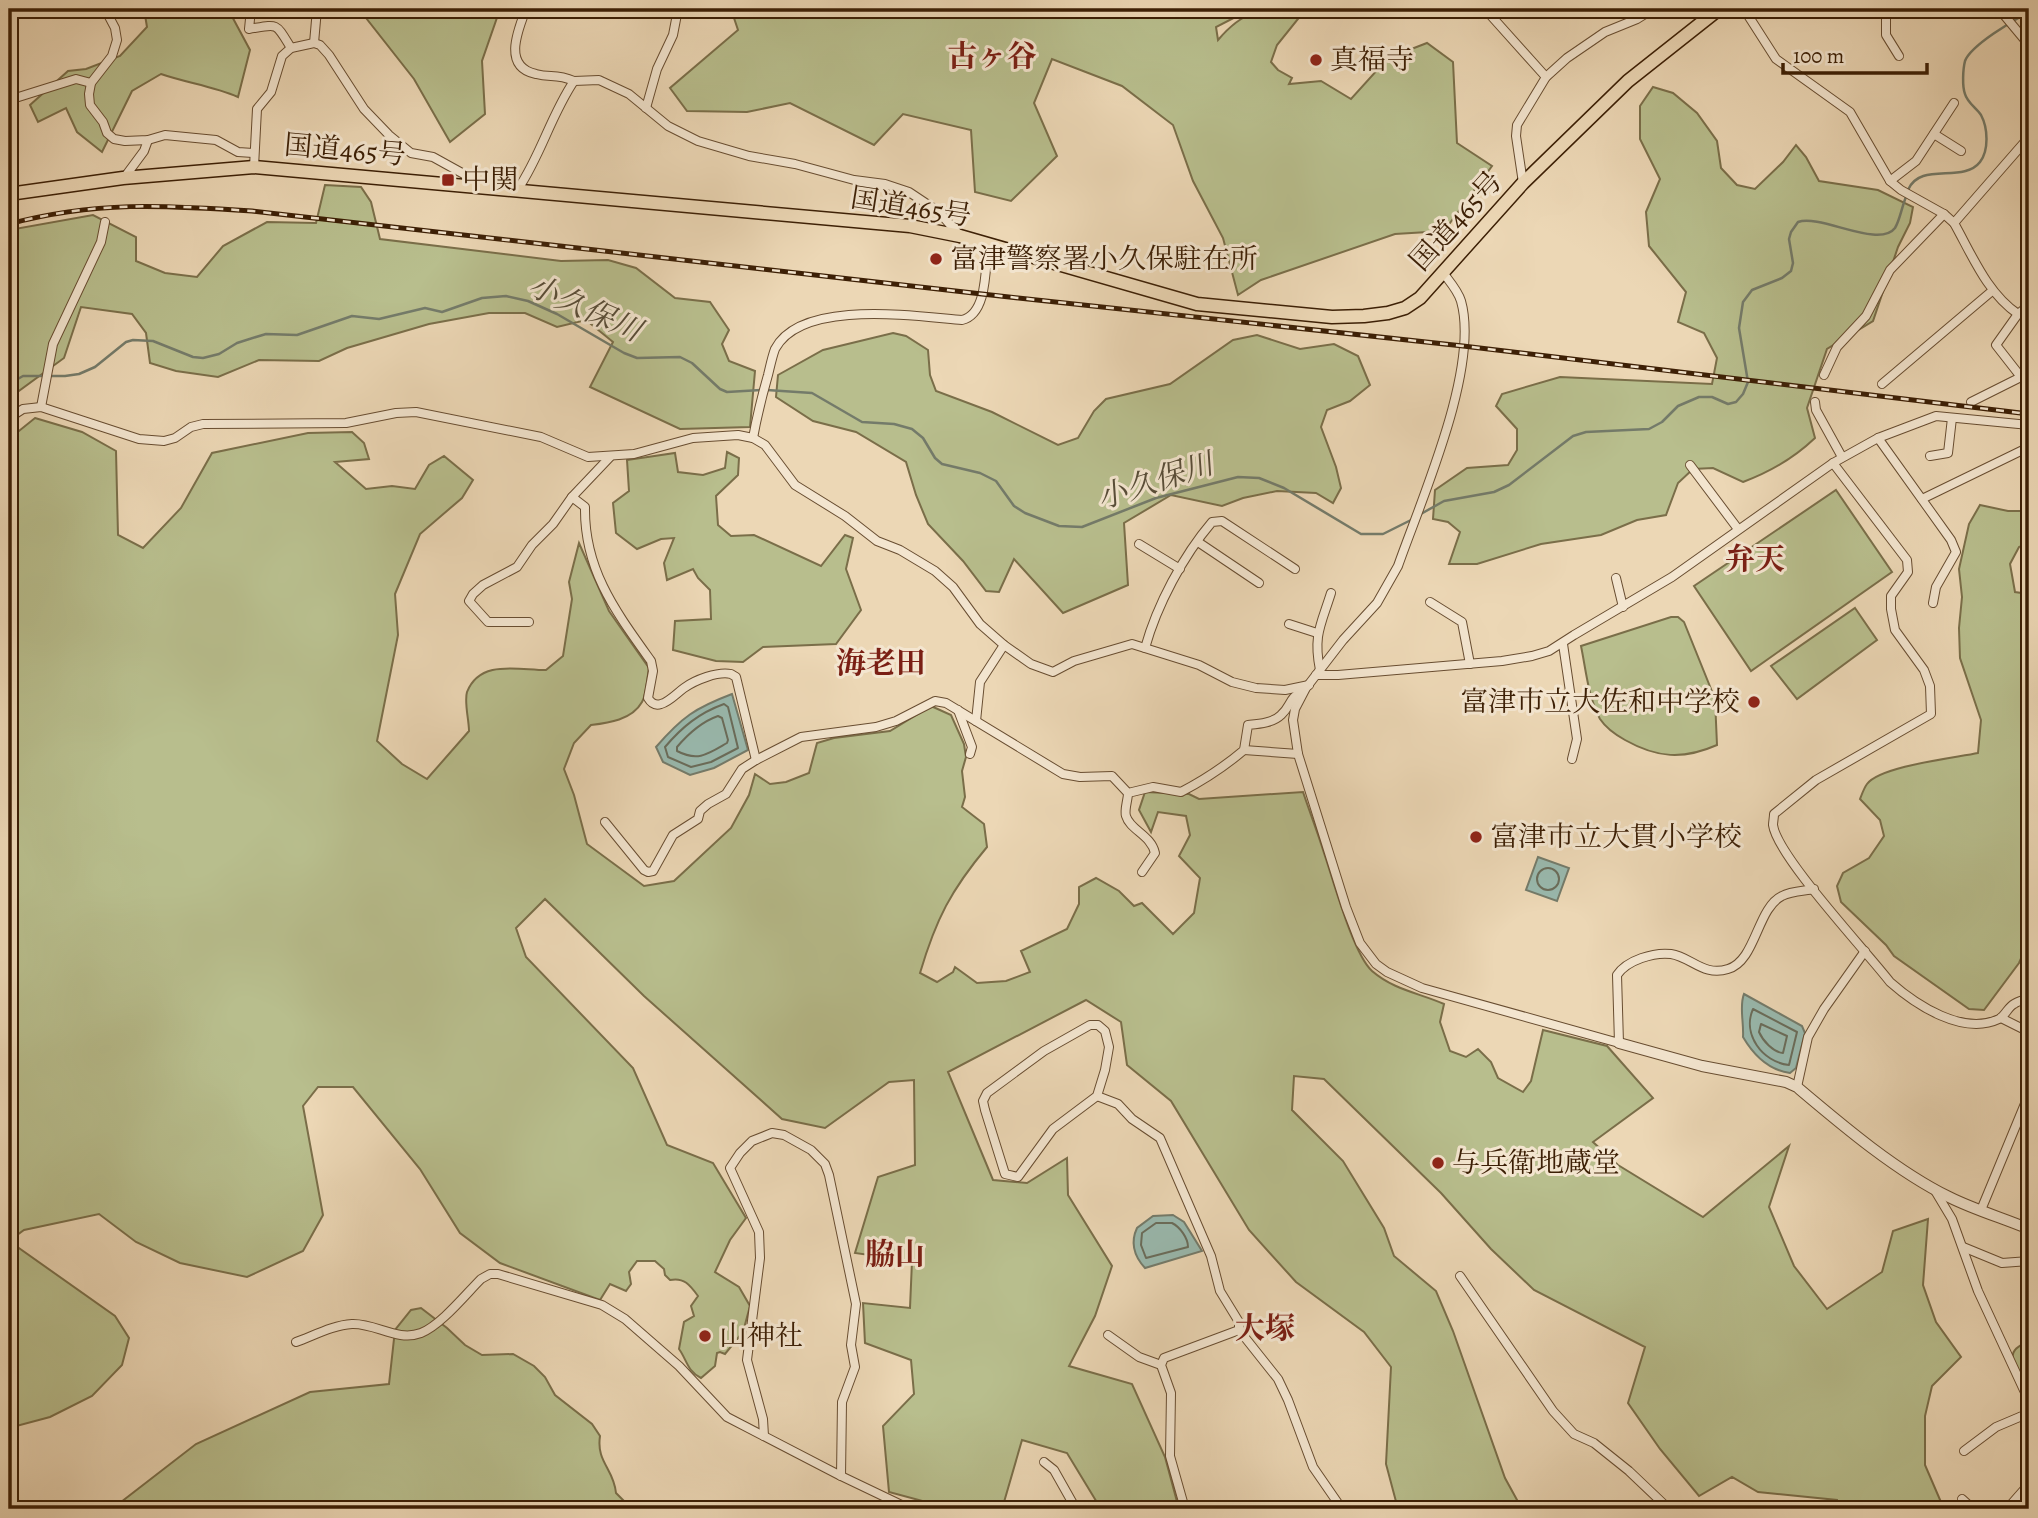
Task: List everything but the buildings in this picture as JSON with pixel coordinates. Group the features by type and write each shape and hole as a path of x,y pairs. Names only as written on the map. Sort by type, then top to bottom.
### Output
{"highway":[{"name":"国道465号","path":"9,194 124,178 254,167 518,189 910,226 960,236 1197,304 1332,317 1388,313 1405,308 1420,298 1523,183 1628,82 1719,9"}],"street":[{"path":"105,9 115,28 117,40 112,55 92,83 90,105 103,122 107,133 114,139 125,141 148,140 165,135 216,139 238,152 253,153"},
{"path":"251,9 249,29 272,25 278,27 291,48"},
{"path":"314,43 317,9"},
{"path":"526,9 514,42 516,59 523,68 535,74 560,75 574,80 598,80 629,94 668,127 698,141 749,156 795,164 854,180 885,184 909,192 939,212 960,236"},
{"path":"646,108 657,69 673,35 678,9"},
{"path":"1485,9 1546,77"},
{"path":"1523,183 1516,136 1517,125 1546,77 1567,58 1605,32 1637,19 1653,9"},
{"path":"1744,9 1776,59 1850,112 1890,181 1954,223 1992,290 2002,303 2018,314"},
{"path":"1883,9 1886,13 1886,35 1899,56"},
{"path":"1999,9 2029,45"},
{"path":"254,167 257,109 271,92 282,56 291,48 314,43 320,45 329,55 364,109 389,135 411,153 433,157 471,178 475,186"},
{"path":"9,100 76,79 92,83"},
{"path":"518,189 533,167 564,95 574,80"},
{"path":"1890,181 1916,162 1954,103"},
{"path":"1934,134 1961,151"},
{"path":"1954,223 2029,137"},
{"path":"124,178 144,151 148,140"},
{"path":"1824,375 1837,347 1866,316 1891,270 1944,214"},
{"path":"41,407 52,344 102,242 105,222"},
{"path":"753,438 775,350 787,334 811,320 887,314 962,320 971,318 981,299 988,245"},
{"path":"1444,274 1460,299 1464,316 1459,383 1446,432 1398,566 1377,603 1343,640 1307,686 1295,709 1293,720 1298,754 1360,943 1376,964 1387,972 1422,988 1702,1066 1786,1082 1797,1087 1871,1146 1934,1189 2029,1229"},
{"path":"1882,384 1992,290"},
{"path":"1971,402 2021,377 1996,345 2018,314 2029,305"},
{"path":"1815,402 1816,410 1842,457"},
{"path":"9,418 23,409 41,407 139,439 164,441 203,424 346,423 396,413 416,412 541,437 588,457 634,454 693,438 738,435 753,438 765,445 795,485 845,516 877,541 900,550 935,571 953,587 981,624 1031,664 1053,672 1074,661 1132,644 1199,665 1232,682 1256,688 1285,690 1307,686"},
{"path":"1318,672 1338,675 1532,656 1563,644 1672,578 1833,463 1878,438 1936,415 2029,425"},
{"path":"1930,456 1948,453 1952,418"},
{"path":"1878,438 1951,540 1956,552 1936,587 1933,603"},
{"path":"1922,499 2029,447"},
{"path":"529,622 488,622 469,601 483,585 517,567 572,497 610,457"},
{"path":"1833,463 1907,560 1908,572 1891,596 1891,610 1895,630 1924,670 1930,686 1931,714 1816,780 1774,814 1773,827 1781,844 1814,890 1890,982 1907,997 1926,1009 1968,1023 1987,1023 2001,1018 2012,1004 2029,998"},
{"path":"1690,465 1738,529"},
{"path":"572,497 585,507 584,533 601,587 651,661 653,671 648,698 651,703 663,704 688,685 716,675 732,674 736,677 756,760"},
{"path":"1145,648 1153,620 1180,569 1212,522 1222,521 1295,569"},
{"path":"1198,542 1259,583"},
{"path":"1139,544 1180,569"},
{"path":"1616,578 1623,607"},
{"path":"1318,672 1317,634 1331,593"},
{"path":"1430,602 1462,622 1470,664"},
{"path":"1289,625 1317,634"},
{"path":"1563,644 1577,739 1572,759"},
{"path":"976,721 980,682 1004,645"},
{"path":"1129,793 1153,787 1181,792 1202,778 1217,773 1244,750 1248,725 1266,722 1281,715 1291,697 1307,686"},
{"path":"605,822 644,870 653,871 673,835 698,819 700,811 708,804 726,794 742,769 756,760 801,737 876,727 896,721 935,701 946,703 1063,774 1080,777 1112,776 1129,793"},
{"path":"958,710 972,747 970,754"},
{"path":"1244,750 1298,754"},
{"path":"1129,793 1126,814 1128,821 1153,844 1155,853 1142,872"},
{"path":"1619,1043 1617,975 1622,967 1639,960 1674,954 1701,968 1728,970 1738,963 1747,950 1773,901 1784,894 1814,890"},
{"path":"1797,1087 1808,1037 1824,1009 1866,951"},
{"path":"2001,1018 2029,1032"},
{"path":"1090,1025 1098,1025 1105,1031 1109,1047 1097,1096 1053,1129 1018,1177 1005,1174 983,1101 987,1093 1044,1051 1090,1025"},
{"path":"1981,1210 2029,1094"},
{"path":"1097,1096 1118,1104 1132,1119 1160,1138 1210,1256 1220,1291 1239,1322 1240,1330 1278,1379 1289,1400 1313,1467 1342,1509"},
{"path":"764,1436 764,1419 747,1360 760,1258 759,1232 730,1168 752,1141 772,1133 784,1135 811,1150 825,1164 846,1251 856,1304 851,1345 855,1367 842,1402 841,1476"},
{"path":"1934,1189 1952,1219 1978,1291 2029,1401"},
{"path":"1963,1247 2002,1263 2029,1261"},
{"path":"296,1342 342,1325 355,1324 402,1336 419,1334 432,1328 481,1279 491,1274 498,1275 602,1306 625,1319 679,1366 727,1417 910,1509"},
{"path":"1460,1276 1553,1411 1574,1434 1594,1443 1629,1471 1668,1509"},
{"path":"1185,1509 1170,1456 1171,1393 1161,1365 1164,1358 1184,1349 1240,1330"},
{"path":"1108,1335 1139,1357 1161,1365"},
{"path":"1964,1451 1996,1427 2029,1413"},
{"path":"1044,1462 1055,1470 1076,1509"},
{"path":"2007,1509 2029,1484"},
{"path":"1962,1499 1973,1509"}],"green space":[{"path":"144,9 228,9 250,50 238,97 161,74 132,91 102,152 77,132 66,108 38,122 30,105 68,71 86,69 120,56 147,27"},
{"path":"359,9 500,9 482,61 485,114 450,142 414,79"},
{"path":"731,9 1251,9 1216,27 1218,40 1248,15 1268,10 1306,9 1277,45 1271,62 1278,70 1292,78 1289,84 1321,81 1351,99 1388,58 1427,43 1453,62 1457,143 1492,166 1444,231 1395,234 1261,280 1238,295 1223,238 1193,181 1173,125 1122,86 1052,59 1034,103 1057,156 1011,201 975,192 971,130 903,114 874,145 790,103 747,112 687,111 670,88 738,30"},
{"path":"1653,87 1673,93 1697,113 1717,141 1721,168 1737,185 1755,189 1796,145 1819,181 1878,190 1913,207 1910,223 1898,247 1873,321 1827,349 1807,408 1815,438 1781,464 1743,482 1713,468 1693,469 1678,483 1666,515 1637,520 1601,535 1541,544 1477,564 1449,564 1460,532 1448,522 1433,519 1435,490 1467,468 1508,465 1517,450 1517,429 1496,406 1502,394 1560,377 1712,384 1717,358 1704,333 1678,322 1686,292 1649,246 1646,212 1660,179 1640,139 1640,106"},
{"path":"325,185 361,187 371,202 380,239 561,261 608,260 636,268 675,298 710,302 729,330 722,344 729,361 755,371 750,427 680,429 590,387 613,342 586,320 557,327 525,313 489,313 429,324 347,348 319,361 259,360 218,377 176,371 150,363 146,333 132,314 81,307 64,358 16,393 9,395 9,230 93,215 136,237 136,261 165,273 197,277 223,246 267,222 316,223"},
{"path":"893,333 906,336 928,350 930,375 936,391 992,412 1058,445 1078,438 1094,411 1106,399 1170,384 1233,340 1257,335 1300,349 1334,344 1358,356 1370,385 1350,401 1327,410 1321,427 1341,488 1333,503 1316,493 1277,491 1243,498 1222,506 1171,495 1124,523 1128,585 1063,613 1014,559 999,592 986,591 963,561 928,524 906,462 856,432 813,421 776,397 778,375 823,350"},
{"path":"35,418 82,432 116,451 118,535 143,548 181,508 212,453 308,433 352,432 364,443 369,459 335,462 366,489 392,486 415,489 429,465 444,456 473,480 462,498 420,534 395,594 398,635 377,741 402,764 427,779 469,731 466,696 473,682 481,675 501,669 546,670 563,656 572,599 569,582 579,543 609,611 649,668 645,695 638,708 619,720 591,725 574,743 564,769 587,844 644,886 674,881 731,828 749,795 755,774 770,784 786,782 809,773 817,743 834,738 890,731 931,706 951,715 964,744 966,757 962,771 965,797 962,807 984,824 987,847 946,906 920,973 937,982 953,972 955,967 977,983 1006,981 1030,972 1021,951 1067,929 1079,904 1079,887 1096,878 1119,891 1134,906 1142,903 1173,934 1194,913 1200,878 1179,856 1190,835 1186,816 1158,812 1151,832 1139,810 1145,792 1189,794 1199,799 1303,792 1344,915 1365,962 1372,971 1389,983 1444,1004 1440,1022 1450,1051 1466,1057 1478,1049 1491,1062 1498,1078 1523,1092 1531,1081 1543,1030 1607,1046 1653,1098 1593,1142 1618,1165 1703,1217 1789,1146 1769,1207 1794,1266 1827,1309 1882,1272 1893,1231 1928,1219 1923,1285 1936,1322 1961,1357 1932,1386 1925,1416 1925,1465 1944,1509 1839,1509 1837,1500 1758,1492 1732,1477 1699,1496 1660,1449 1628,1403 1645,1347 1534,1290 1491,1249 1441,1193 1324,1079 1294,1076 1292,1110 1343,1161 1384,1228 1394,1256 1436,1291 1453,1331 1505,1478 1522,1509 1398,1509 1386,1464 1391,1367 1364,1332 1296,1282 1249,1230 1171,1101 1127,1065 1121,1022 1086,1000 948,1072 993,1180 1027,1183 1067,1158 1068,1195 1112,1266 1095,1316 1069,1366 1132,1384 1165,1457 1179,1509 1101,1509 1067,1453 1022,1440 1002,1509 952,1509 889,1492 883,1426 914,1394 911,1360 865,1343 863,1303 910,1308 912,1261 855,1253 878,1177 915,1165 914,1080 889,1082 825,1128 782,1119 644,996 545,899 516,928 526,957 633,1068 667,1145 713,1163 746,1218 730,1240 715,1272 739,1287 750,1306 743,1332 725,1354 717,1353 715,1366 701,1378 690,1369 679,1349 684,1322 694,1316 691,1306 698,1296 689,1285 683,1281 670,1280 664,1269 655,1261 637,1261 629,1272 631,1284 626,1291 610,1284 600,1300 500,1263 460,1233 420,1169 353,1087 318,1087 303,1106 323,1215 303,1251 247,1277 180,1263 136,1242 99,1214 24,1230 9,1241 9,439"},
{"path":"727,452 739,458 738,475 716,496 718,525 731,536 754,535 821,566 845,535 853,538 846,569 861,610 836,644 763,647 743,662 716,661 673,650 675,621 711,619 710,590 693,569 667,580 664,563 674,538 661,539 637,549 616,533 613,503 629,491 627,460 675,453 678,472 703,475 725,468"},
{"path":"1836,490 1892,572 1751,671 1694,586"},
{"path":"1980,505 2008,511 2029,511 2029,543 2019,547 2010,564 2015,592 2029,594 2029,940 2019,963 1984,1010 1969,1009 1894,956 1841,902 1837,886 1843,873 1869,858 1884,836 1880,820 1860,799 1867,784 1887,772 1978,753 1981,720 1960,658 1962,597 1959,569 1969,524"},
{"path":"1855,608 1877,640 1797,699 1771,666"},
{"path":"1678,617 1684,622 1715,699 1717,745 1681,755 1659,753 1637,746 1605,725 1593,702 1581,646"},
{"path":"9,1241 115,1316 129,1338 122,1365 92,1396 50,1417 9,1428"},
{"path":"421,1308 465,1345 482,1355 513,1354 534,1366 545,1377 555,1395 592,1424 600,1436 599,1445 616,1493 632,1509 112,1509 196,1444 310,1392 389,1384 395,1330 411,1310"},
{"path":"2029,1340 2029,1385 2017,1368 2013,1354"}],"water":[{"path":"732,694 748,750 714,768 690,775 663,762 656,747 674,728 690,714"},
{"path":"1538,857 1569,868 1557,901 1526,890"},
{"path":"1744,994 1802,1026 1805,1033 1796,1068 1790,1073 1762,1060 1743,1037"},
{"path":"1173,1215 1184,1222 1202,1251 1145,1268 1134,1249 1137,1228 1153,1216"}],"waterway":[{"name":"小久保川","path":"1908,190 1914,181 1922,176 1963,172 1980,162 1985,151 1986,132 1981,115 1965,94 1965,61 1984,41 2029,12"},
{"name":"小久保川","path":"1419,515 1444,501 1494,492 1509,485 1573,436 1586,432 1649,429 1662,422 1678,406 1699,397 1712,397 1728,404 1736,402 1748,382 1739,328 1743,302 1752,290 1782,278 1791,271 1793,263 1789,239 1798,222 1821,223 1876,235 1887,233 1897,225 1906,197"},
{"name":"小久保川","path":"9,384 23,376 79,374 95,367 126,342 133,340 153,341 193,357 203,358 266,334 297,335 352,316 379,319 425,308 442,312 482,298 506,296 528,301 557,314 637,358 680,357 692,363 720,389 727,392 761,390"},
{"name":"小久保川","path":"767,390 812,393 862,422 894,424 912,429 923,438 935,458 942,464 980,473 996,481 1014,506 1059,526 1082,527 1156,498 1238,477 1259,478 1284,488 1361,534 1383,534 1413,519"}],"railway":[{"path":"9,224 100,208 159,206 252,211 1463,346 2029,414"}],"place":[{"name":"真福寺","path":"1316,60"},
{"name":"中関","path":"448,180"},
{"name":"富津警察署小久保駐在所","path":"936,259"},
{"name":"富津市立大佐和中学校","path":"1754,702"},
{"name":"富津市立大貫小学校","path":"1476,837"},
{"name":"与兵衛地蔵堂","path":"1438,1163"},
{"name":"山神社","path":"705,1336"}],"district":[{"name":"古ヶ谷","path":"992,56"},
{"name":"弁天","path":"1755,559"},
{"name":"海老田","path":"881,663"},
{"name":"脇山","path":"895,1254"},
{"name":"大塚","path":"1265,1328"}]}
